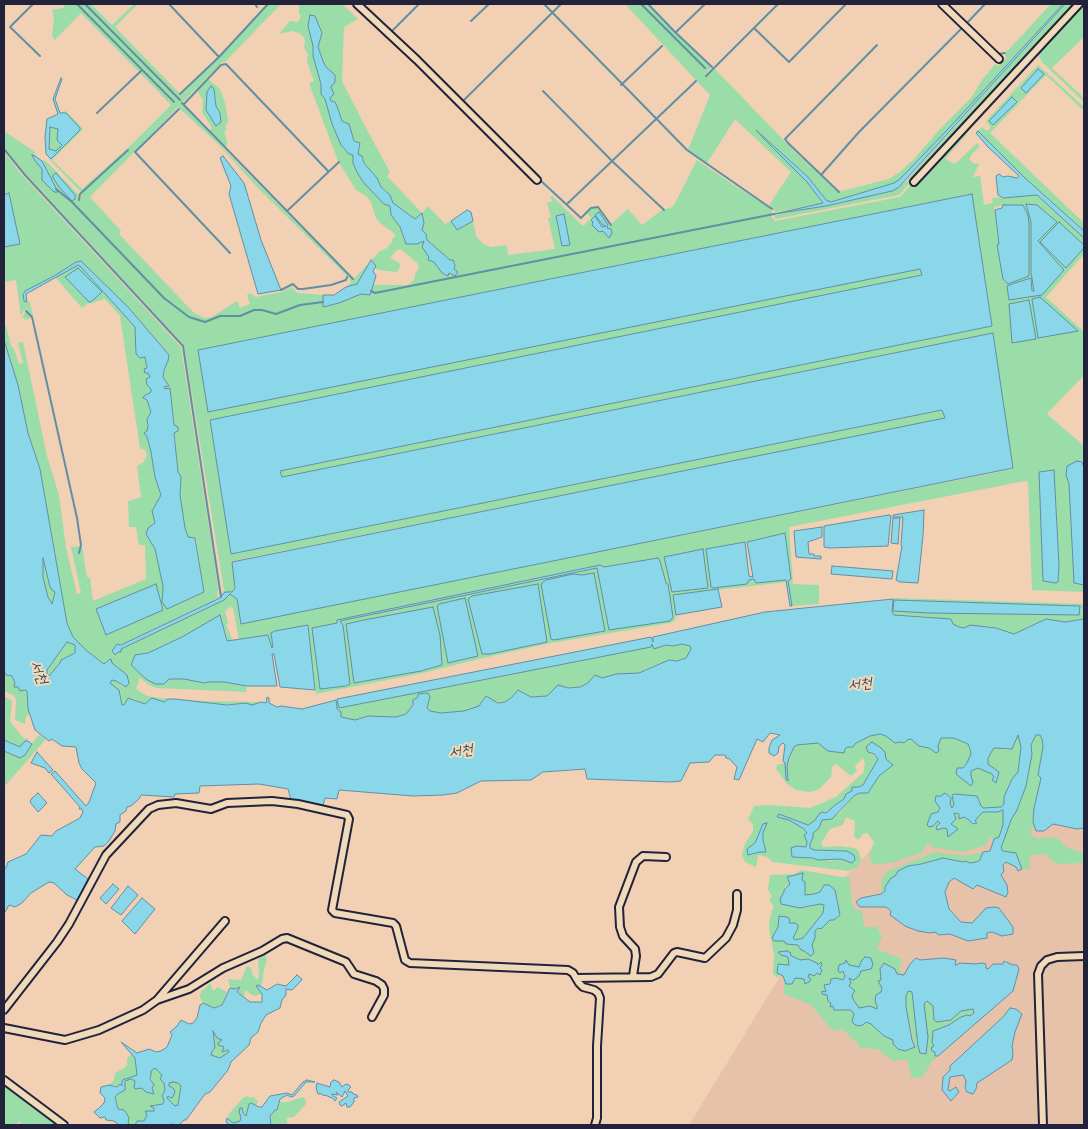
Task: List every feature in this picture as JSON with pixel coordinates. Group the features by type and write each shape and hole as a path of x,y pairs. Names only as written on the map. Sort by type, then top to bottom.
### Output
{"street":[{"path":"357,4 429,72 537,180"},
{"path":"942,4 999,59"},
{"path":"914,182 1079,4"},
{"path":"4,1010 69,924 106,855 150,810 158,805 176,803 211,809 227,803 272,801 298,804 347,815 349,819 332,910 335,913 393,923 396,926 405,960 410,963 568,970 573,973 583,986 598,993 600,998 597,1046 597,1118 595,1125"},
{"path":"633,976 636,956 635,949 623,936 620,927 619,906 636,862 643,856 666,857"},
{"path":"576,978 655,976 674,953 677,952 705,958 726,938 733,924 737,910 736,894"},
{"path":"4,1028 65,1040 99,1030 143,1010 157,1000 225,921"},
{"path":"157,1000 189,990 223,968 287,938 346,962 354,974 382,985 384,995 372,1016"},
{"path":"1043,1125 1038,974 1041,966 1047,960 1056,957 1084,956"},
{"path":"4,1080 64,1125"}],"shaded area":[{"path":"1036,735 1040,735 1043,739 1043,747 1038,775 1041,777 1034,808 1033,822 1036,831 1044,831 1053,824 1077,829 1084,828 1084,1125 689,1125 831,893 937,778 1021,747 1018,772 1012,779 1004,797 1004,804 1001,807 983,808 977,796 955,794 953,795 954,805 952,808 949,804 951,798 946,793 936,796 936,803 939,804 940,808 938,812 931,814 927,825 929,827 933,826 937,820 940,823 936,827 937,830 947,829 948,837 957,829 951,824 956,819 954,813 960,814 960,819 964,817 973,824 976,823 975,821 983,812 1004,810 1003,825 999,837 994,839 990,851 983,852 980,861 964,862 943,858 908,866 898,871 891,878 885,887 885,891 881,894 861,898 856,902 860,907 886,907 891,911 891,915 905,926 925,932 935,932 939,935 950,934 968,941 987,938 986,933 992,932 1002,936 1013,934 1013,927 999,908 995,907 986,908 972,923 962,922 949,909 945,892 949,882 954,878 973,889 977,885 1006,897 1008,892 1007,885 1001,875 1004,871 1003,865 1005,861 1016,867 1018,871 1022,869 1016,853 1002,851 1000,848 1026,786 1032,754 1031,746"}],"green space":[{"path":"65,4 76,4 141,70 139,72 81,13 55,40 52,36 54,19 52,10 63,8"},
{"path":"78,4 84,4 180,101 86,4 91,4 112,25 134,4 138,4 115,27 181,95 269,4 281,4 182,103 224,149 353,280 380,251 387,248 395,234 376,218 371,202 366,196 356,190 338,161 309,83 314,81 307,61 308,54 304,48 305,40 303,36 292,31 279,34 290,21 298,22 301,16 299,4 342,4 358,19 344,27 342,81 390,172 387,176 422,213 428,206 445,224 451,221 457,230 473,221 476,236 483,244 491,247 507,245 508,255 555,249 548,218 551,217 547,203 553,201 550,197 552,196 583,226 591,218 587,213 595,207 610,225 628,209 642,225 662,210 674,205 697,160 768,206 772,211 771,216 775,221 900,197 1020,61 899,195 775,219 774,214 826,206 892,191 905,182 1065,4 1077,4 963,132 967,134 945,159 955,164 977,143 980,146 969,159 973,163 979,164 973,177 980,176 984,205 993,203 992,198 1037,195 1084,238 1084,254 1046,297 1084,332 1084,375 1047,414 1084,446 1084,468 1066,475 1069,484 1076,584 1084,585 1084,592 1032,590 1028,482 1025,481 789,527 793,584 819,585 819,604 792,606 788,581 791,579 785,533 707,549 747,584 749,580 754,579 756,583 786,580 787,582 674,595 676,615 675,621 670,623 551,643 423,673 316,694 308,625 271,633 272,648 268,635 239,640 233,608 230,607 225,611 228,623 226,624 233,641 227,641 226,631 182,637 148,653 135,655 141,674 146,679 184,679 204,683 224,682 247,686 246,692 157,688 140,678 136,689 147,696 175,699 164,702 149,700 145,704 135,699 122,705 120,698 110,683 112,680 116,681 123,687 118,667 109,659 105,664 87,651 73,637 67,623 40,469 28,433 18,385 4,340 4,327 6,326 19,364 23,363 18,343 23,342 47,456 59,495 66,548 77,594 81,593 71,547 82,546 87,577 90,578 93,601 146,579 145,545 139,545 136,527 129,527 128,501 141,497 137,466 144,462 147,454 145,450 140,448 120,316 105,299 87,304 82,308 55,277 77,265 80,266 135,327 145,356 147,369 145,373 148,373 150,377 148,386 151,389 151,392 144,396 143,399 147,400 151,412 147,419 147,437 155,477 161,495 155,523 149,538 155,548 167,609 204,592 196,538 188,538 185,528 180,495 181,477 178,472 173,412 164,387 169,386 163,377 169,355 128,307 81,261 25,291 25,302 30,302 33,317 25,320 22,318 28,307 23,311 21,317 16,280 4,282 4,247 19,244 9,193 4,195 4,152 22,175 181,347 217,580 217,596 219,597 224,590 184,345 25,173 4,147 4,131 35,152 35,156 33,156 42,168 49,187 55,187 42,161 45,160 79,195 80,200 82,193 50,160 46,154 50,159 80,130 60,113 66,111 83,129 52,160 82,189 129,147 171,105 140,73 142,71 176,104","holes":["315,17 322,33 318,47 320,55 326,67 335,75 331,86 331,101 335,102 342,121 360,148 358,154 364,159 364,163 393,203 415,219 422,214 424,223 422,230 426,234 427,240 450,260 454,269 447,276 437,267 424,240 404,241 400,227 391,215 390,206 363,182 353,163 353,155 321,94 321,84 313,56","178,107 218,144 257,187 349,278 351,282 346,287 357,284 371,261 378,270 397,272 401,264 390,258 397,250 401,249 418,264 419,268 415,278 407,285 374,284 370,294 352,296 339,303 323,307 323,295 297,293 292,287 282,292 255,297 250,293 247,295 250,304 240,308 237,301 212,317 205,318 194,313 119,234 121,231 90,197","972,194 992,326 280,471 281,477 992,333 1013,469 242,623 237,599 230,594 224,600 121,649 121,652 112,651 117,644 121,645 220,598 225,592 232,592 235,589 232,561 945,419 943,410 231,554 210,420 923,275 920,268 199,350","1023,205 1028,215 1029,224 1029,276 1008,284 1005,281 1000,262 994,207","1026,205 1057,222 1037,241 1042,295 1007,286 1013,285 1034,291 1031,272 1031,222","1039,472 1056,495 1058,582","636,561 660,561 667,587 609,630 598,568 339,621 346,686 320,689 312,628 337,623 337,620 599,565 604,567"]},
{"path":"625,4 646,4 711,67 705,75 707,76 714,68 796,153 838,192 889,179 900,172 971,98 995,64 998,66 1006,58 1005,53 1051,4 1063,4 948,129 894,183 831,202 826,200 808,177 757,130 807,182 823,204 775,212 769,205 791,172 735,119 707,163 688,150 710,95"},
{"path":"1084,4 1084,37 1052,68 1084,98 1084,102 1042,62 1038,54 1039,50"},
{"path":"1038,65 1084,107 1084,111 1046,75 990,133 1084,223 1084,231 1024,177 978,131 982,127 987,131 991,128 986,121"},
{"path":"208,79 220,89 225,103 228,122 224,133 227,144 225,148 209,131 212,128 202,112 203,101 197,90","holes":["214,89 216,106 220,113 221,122 217,125 206,110"]},
{"path":"50,127 58,129 62,145 56,151 49,149"},
{"path":"43,558 50,587 55,592 52,604 48,597 43,577"},
{"path":"894,598 1084,604 1084,619 1065,622 1046,619 1014,634 996,628 970,625 964,628 959,627 932,617 894,615 892,607"},
{"path":"67,642 75,645 75,653 61,660 49,676 47,670"},
{"path":"652,644 662,647 682,644 690,646 691,649 686,658 669,660 639,673 616,674 602,678 595,675 588,683 580,687 568,688 558,686 547,696 531,697 526,694 515,695 505,702 484,701 479,706 464,711 441,713 430,711 427,708 430,697 418,697 406,714 396,717 368,716 355,720 341,717 337,709 337,699 339,708 651,647"},
{"path":"4,671 6,675 12,676 18,687 27,691 30,714 26,716 25,724 15,720 16,700 14,696 4,691"},
{"path":"4,696 12,701 10,720 12,724 24,739 29,738 20,747 4,740"},
{"path":"177,699 261,702 252,705 246,703 218,705"},
{"path":"875,734 886,736 895,743 911,739 919,746 933,750 941,738 954,738 968,744 971,754 967,763 956,774 963,778 970,776 971,771 978,768 992,774 996,782 988,764 988,758 994,748 1008,750 1018,734 1021,747 1018,772 1012,779 1004,804 1001,807 983,808 977,796 953,795 954,805 952,808 949,804 951,801 944,795 936,796 940,808 938,812 931,814 929,820 933,826 937,820 939,825 947,829 951,835 956,831 951,824 956,819 954,813 960,814 960,819 964,817 975,821 983,812 1004,810 1003,825 999,837 989,838 986,845 963,852 932,847 931,844 927,844 922,853 894,862 875,865 871,862 869,855 874,842 867,833 863,834 858,840 854,836 855,821 846,817 843,825 830,829 821,843 823,847 855,848 859,852 861,860 858,867 849,871 772,862 768,857 758,855 756,867 745,862 742,854 745,844 753,831 753,824 748,820 754,806 769,805 810,808 836,797 863,773 865,764 863,758 855,766 857,771 851,776 836,764 832,767 831,777 818,790 809,792 796,790 787,784 776,769 777,765 785,763 786,779 788,780 787,766 794,747 797,745 818,743 844,753 847,747","holes":["868,752 891,762 888,769 879,776 868,793 855,795 839,814 822,819 813,833 810,844 810,848 813,850 839,850 852,853 841,859 831,861 797,857 796,846 806,847 807,833 789,820 778,816 808,825 817,817 826,813 852,791 863,785 878,759","767,827 763,833 766,852 752,855 747,849 755,843"]},
{"path":"39,735 46,739 4,787 4,751 20,758"},
{"path":"1036,735 1040,735 1043,739 1043,747 1038,775 1041,777 1034,808 1033,822 1035,826 1031,829 1031,835 1037,839 1051,837 1059,839 1066,847 1084,853 1084,863 1056,864 1045,854 1030,855 1030,869 1022,869 1020,862 1000,848 1026,786 1032,754 1031,746"},
{"path":"935,852 966,856 983,852 980,861 976,862 970,863 943,858 915,864 895,876 881,894 882,879 886,872"},
{"path":"801,870 842,877 849,876 852,905 855,909 862,911 864,927 877,927 882,936 877,949 902,959 899,969 900,975 889,966 880,969 882,988 881,993 876,995 877,1010 866,1007 859,1008 853,999 849,986 849,977 853,980 855,979 861,971 873,965 872,962 861,964 859,967 853,967 846,961 843,970 845,979 830,984 827,995 827,1000 831,1002 834,1009 851,1010 854,1014 852,1022 858,1026 866,1022 887,1038 915,1047 906,1007 908,991 912,992 918,1046 920,1053 926,1053 928,1037 924,1003 927,1001 933,1006 934,1020 954,1016 961,1011 973,1009 974,1013 970,1016 961,1017 949,1025 933,1031 932,1043 935,1056 938,1056 932,1061 923,1077 912,1078 907,1060 893,1061 879,1050 861,1049 857,1042 841,1029 836,1031 831,1029 811,1005 784,994 784,981 786,984 795,978 804,979 808,977 808,974 820,968 812,960 800,960 790,955 788,957 789,965 785,966 778,978 773,974 774,955 769,927 774,906 769,901 772,896 768,890 770,875 795,874","holes":["803,873 802,880 805,895 808,896 820,892 824,885 835,890 839,904 815,931 812,945 813,953 804,951 798,945 778,941 774,932 778,927 779,917 789,923 798,925 793,938 795,940 803,938 823,913 824,905 820,904 805,908 791,905 785,887 790,884 788,877"]},
{"path":"265,955 267,960 262,985 258,985 262,994 254,996 245,990 244,998 235,989 230,988 228,979 241,980 247,966 251,968 252,974 258,980 258,959"},
{"path":"210,983 213,991 218,987 227,992 222,1005 214,1009 203,1003 200,997 201,991"},
{"path":"213,1030 223,1041 225,1047 222,1052 229,1050 220,1058 211,1056 215,1048"},
{"path":"132,1054 137,1062 137,1075 130,1079 135,1081 136,1089 142,1088 153,1091 151,1071 155,1068 162,1076 165,1090 163,1104 153,1105 154,1111 147,1115 144,1121 137,1121 135,1125 128,1123 127,1114 124,1110 119,1109 115,1098 125,1090 125,1081 122,1086 109,1085 114,1080 115,1073 127,1065 127,1058"},
{"path":"173,1082 181,1086 178,1105 175,1106 167,1098 168,1096 173,1097 175,1091 169,1086 169,1083"},
{"path":"4,1083 60,1125 18,1125 20,1121 15,1125 4,1125"},
{"path":"248,1096 258,1101 256,1106 251,1103 249,1104 246,1116 240,1108 240,1121 233,1123 227,1118 243,1098"},
{"path":"303,1097 306,1101 305,1105 294,1117 287,1118 287,1125 271,1125 270,1116 280,1102 288,1102"}],"water":[{"path":"1065,4 898,188 826,206 774,214 823,203 807,182 756,130 808,177 826,200 831,202 894,183 948,129"},
{"path":"310,15 315,16 322,33 318,47 323,61 326,67 335,75 335,82 331,87 334,94 330,98 331,101 335,102 342,121 349,124 354,141 360,143 358,154 362,156 364,163 377,178 381,187 390,195 393,203 415,219 422,213 424,223 422,230 426,234 427,240 450,260 453,260 454,269 458,272 455,276 449,273 448,276 442,273 434,262 428,260 429,257 422,247 424,241 417,244 406,244 400,227 391,215 390,206 384,204 363,182 353,163 353,155 349,154 341,145 332,124 325,99 321,94 321,84 313,56 313,46 308,26"},
{"path":"1038,69 1044,74 1026,93 1021,88"},
{"path":"61,78 55,99 60,113 66,113 80,130 51,159 46,154 45,137 47,119 58,114 53,99","holes":["50,127 58,129 57,140 62,145 56,151 49,149"]},
{"path":"211,86 214,89 216,106 220,113 221,122 216,126 206,110 207,92"},
{"path":"1012,97 1017,102 993,125 989,121"},
{"path":"978,131 1024,177 1084,231 1084,238 1037,195 1003,198 998,195 996,176 999,174 1003,177 1017,178 1019,176 988,147 976,133"},
{"path":"32,155 42,161 58,192 54,192 42,180 42,169"},
{"path":"223,156 244,183 261,240 281,290 258,294 229,194 231,186 220,158"},
{"path":"56,173 75,195 75,199 72,201 52,176"},
{"path":"9,193 20,244 4,247 4,195"},
{"path":"972,194 992,326 280,471 282,477 993,333 1013,468 241,624 237,599 230,594 224,600 121,649 121,652 115,655 112,651 117,644 121,645 220,598 225,592 232,592 235,588 232,562 945,418 942,410 231,554 210,420 922,275 920,269 208,412 198,350"},
{"path":"1026,204 1037,205 1057,222 1038,241 1064,270 1042,295 1009,300 1007,286 1015,283 1031,278 1032,291 1034,291 1031,272 1031,222"},
{"path":"1003,205 1023,205 1028,215 1029,224 1029,276 1008,284 1003,279 997,245 999,244 995,210 1002,208"},
{"path":"467,210 471,212 473,221 457,230 451,221"},
{"path":"599,212 608,225 607,228 611,229 612,233 609,238 603,231 599,232 592,225 593,222 591,220 595,216 602,227 606,226 595,215"},
{"path":"564,214 570,245 562,246 556,216"},
{"path":"1059,222 1084,245 1084,248 1066,268 1040,242"},
{"path":"371,260 376,266 373,271 376,276 370,295 361,294 323,307 323,295 334,295 346,287 357,284"},
{"path":"81,261 128,307 169,355 163,377 169,386 164,387 165,389 170,388 174,425 178,427 178,431 174,433 178,472 181,477 180,495 185,528 188,537 195,538 204,592 167,609 162,602 163,586 155,549 146,534 148,528 155,523 152,511 161,495 155,477 147,437 144,433 147,431 147,419 151,412 147,400 143,398 151,392 146,379 150,377 148,373 145,373 144,369 147,368 145,357 140,358 136,354 135,327 78,265 26,294 27,302 24,301 23,295 25,291"},
{"path":"78,268 102,292 91,302 65,277"},
{"path":"1040,297 1078,331 1038,338 1032,299"},
{"path":"1029,300 1036,339 1012,343 1009,304"},
{"name":"서천","path":"4,340 18,385 28,433 40,469 67,623 73,637 87,651 104,664 111,659 112,663 127,675 129,683 126,687 112,680 110,683 119,690 122,705 124,705 128,698 145,704 152,698 164,702 168,699 175,699 227,705 246,703 252,705 261,702 266,703 267,697 269,698 269,703 277,707 302,709 336,700 337,709 341,712 341,717 355,720 368,716 396,717 406,714 413,705 413,700 418,697 418,694 428,693 430,697 427,708 430,711 441,713 464,711 479,706 486,696 498,703 505,702 518,690 531,697 547,696 558,685 568,688 580,687 588,683 595,675 602,678 616,674 639,673 669,660 677,661 686,658 691,649 690,646 682,644 666,645 654,649 652,644 651,647 339,708 337,699 651,637 653,642 653,637 765,612 893,599 892,612 894,615 951,619 953,624 959,627 964,628 970,625 996,628 1014,634 1046,619 1065,622 1084,619 1084,828 1077,829 1053,824 1044,831 1036,831 1033,822 1034,808 1041,778 1038,775 1043,747 1040,735 1036,735 1031,745 1032,754 1026,786 1001,848 1003,851 1016,853 1022,869 1018,871 1016,867 1006,862 1003,865 1004,871 1001,875 1007,885 1008,892 1006,897 977,885 973,889 954,878 949,882 945,892 949,909 961,922 972,923 986,908 995,907 999,908 1013,927 1013,934 1002,936 992,932 987,933 987,938 968,941 950,934 939,935 935,932 918,931 905,926 890,915 891,911 886,907 860,907 856,902 861,898 881,894 885,891 885,887 891,878 898,871 908,866 943,858 970,863 976,862 980,860 983,852 990,851 994,839 999,837 1003,825 1003,810 983,812 975,821 977,823 973,824 964,817 959,819 959,814 954,813 956,819 951,824 958,829 948,837 947,829 937,830 936,827 940,823 938,821 933,826 929,827 927,825 931,814 938,812 940,808 935,801 936,796 941,796 945,793 951,798 950,804 952,808 954,805 952,795 955,794 977,796 983,808 1001,807 1004,804 1004,797 1012,779 1018,772 1021,747 1018,735 1012,749 994,748 988,758 988,764 999,772 996,783 992,780 994,777 992,774 978,768 971,771 973,782 971,786 956,774 957,768 963,768 967,763 971,754 970,749 968,744 954,738 941,738 938,746 939,751 936,753 929,748 919,746 911,739 904,743 895,743 880,734 870,736 856,743 853,747 847,747 844,753 828,751 818,743 797,745 794,747 787,766 788,781 783,761 785,745 783,743 779,746 778,753 774,756 769,753 772,740 780,735 770,733 763,742 757,739 739,780 734,779 737,767 730,759 726,758 725,755 715,755 709,762 690,763 681,781 671,782 587,779 585,769 543,772 531,780 481,781 457,793 443,795 413,796 339,790 337,799 325,798 323,805 291,800 288,789 259,784 200,786 199,793 175,794 174,797 141,795 139,799 127,807 126,811 120,815 120,822 116,824 115,831 109,841 104,846 95,847 75,869 88,879 79,901 67,895 54,883 49,882 31,893 22,903 15,907 9,905 4,914 4,869 8,862 26,854 41,835 52,836 56,831 80,818 83,812 51,774 55,771 86,806 96,783 82,769 76,747 62,746 52,739 49,741 35,730 28,709 27,691 20,691 18,687 14,687 15,683 12,676 6,675 4,671","holes":["43,558 50,587 55,592 52,604 48,597 43,577","67,642 75,645 75,653 61,660 49,676 47,670"]},
{"path":"1077,461 1082,462 1084,468 1084,585 1074,583 1069,484 1066,475 1067,466"},
{"path":"1054,470 1059,565 1058,582 1056,583 1043,581 1039,472"},
{"path":"924,510 918,583 900,582 896,580 902,546 903,517 893,517 893,515"},
{"path":"891,516 888,546 824,547 824,526"},
{"path":"893,518 900,518 898,544 891,543"},
{"path":"822,527 822,537 808,542 809,554 821,556 821,559 796,557 794,531"},
{"path":"785,533 791,579 788,581 792,606 790,606 786,580 756,583 754,579 749,580 747,584 711,587 706,549 745,542 749,576 753,577 747,542"},
{"path":"703,549 708,588 672,592 664,557"},
{"path":"658,558 666,583 668,584 673,617 670,621 609,630 597,568 340,621 343,625 350,684 320,689 312,628 337,623 337,620 600,565 604,567"},
{"path":"832,566 893,571 892,579 831,574"},
{"path":"594,573 605,631 551,639 541,584 546,580 573,574"},
{"path":"156,584 163,610 106,635 96,609"},
{"path":"538,584 547,642 482,654 468,599 472,596"},
{"path":"718,589 722,607 676,615 673,595"},
{"path":"465,598 478,656 448,663 437,606"},
{"path":"894,600 1080,606 1079,615 928,613 893,611"},
{"path":"433,607 440,635 442,665 421,671 354,683 346,624"},
{"path":"220,615 227,641 268,635 272,648 271,633 308,625 315,690 280,687 274,654 272,654 277,686 247,686 224,682 204,683 184,679 169,679 164,684 155,684 146,679 131,665 135,655 148,653 182,637"},
{"path":"4,740 20,747 25,741 32,744 25,755 20,758 4,751"},
{"path":"872,742 885,752 886,759 893,765 879,776 868,793 855,795 832,819 822,820 819,828 813,833 810,844 810,848 814,850 847,851 854,855 855,860 852,863 841,859 818,860 792,857 791,848 796,846 806,847 807,842 804,835 807,833 789,820 777,817 779,814 808,825 821,812 826,813 844,799 846,794 852,791 852,787 863,785 878,759 874,754 868,752 866,747"},
{"path":"37,752 53,770 49,773 45,768 31,763"},
{"path":"38,793 47,803 38,812 30,802"},
{"path":"767,823 763,833 766,852 748,855 747,849 755,843 763,824"},
{"path":"803,873 802,880 805,882 805,895 820,892 824,885 829,885 835,890 840,915 834,920 830,920 821,929 818,928 815,931 812,945 814,953 811,956 801,950 798,945 786,944 784,941 774,941 772,938 778,927 779,916 787,917 790,919 789,923 798,925 793,938 795,940 803,938 823,913 824,905 820,904 800,908 781,904 780,899 784,890 790,884 787,877"},
{"path":"113,884 119,889 106,904 100,898"},
{"path":"128,886 138,895 121,915 111,908"},
{"path":"142,898 155,909 135,934 122,921"},
{"path":"787,951 791,953 790,955 800,960 808,959 818,965 821,962 820,968 822,970 820,975 817,973 814,976 809,974 808,977 811,979 805,984 804,979 795,978 792,984 786,984 783,976 777,973 778,964 789,965 788,957 778,952"},
{"path":"865,957 871,958 873,965 871,969 861,971 859,976 853,980 849,978 851,983 849,986 855,991 852,995 853,999 859,1008 870,1006 877,1009 876,995 881,992 882,988 878,981 881,980 880,969 884,963 895,969 897,974 904,975 916,958 920,960 944,958 956,960 955,965 959,963 982,963 986,964 988,969 993,964 1003,964 1004,961 1017,965 1019,969 1013,991 938,1056 935,1056 935,1052 931,1048 934,1046 932,1043 933,1031 949,1025 961,1017 970,1016 974,1013 973,1009 961,1011 951,1020 937,1022 934,1020 933,1006 927,1001 924,1004 928,1037 926,1054 920,1053 912,992 908,991 906,1007 915,1047 905,1051 898,1049 893,1044 893,1040 884,1036 871,1024 866,1022 858,1026 854,1024 852,1022 854,1014 851,1010 834,1010 833,1006 830,1007 831,1003 828,1001 827,995 822,994 822,991 826,992 824,985 830,984 831,979 843,980 845,976 843,971 840,973 838,971 839,965 845,963 846,960 849,965 859,967"},
{"path":"297,975 302,979 292,990 286,989 286,995 282,1000 280,1008 266,1015 258,1032 251,1038 249,1045 231,1062 228,1070 210,1092 205,1094 186,1120 179,1125 135,1125 137,1121 144,1121 147,1115 145,1111 154,1111 154,1108 150,1106 163,1104 164,1083 160,1079 162,1075 155,1068 151,1071 150,1079 154,1085 152,1088 154,1094 146,1092 142,1088 134,1088 135,1081 131,1079 125,1081 125,1090 115,1097 118,1109 124,1110 127,1114 130,1125 119,1125 114,1121 106,1120 105,1117 100,1118 94,1112 104,1103 105,1098 100,1093 101,1087 109,1085 117,1087 120,1084 122,1086 124,1079 137,1075 135,1058 121,1042 137,1053 149,1049 156,1052 161,1051 167,1047 172,1035 170,1032 181,1020 189,1024 193,1023 197,1018 200,1005 203,1003 214,1008 222,1005 230,988 240,987 237,992 250,1002 262,1002 262,994 256,986 258,985 267,990 277,984 286,986","holes":["213,1031 217,1038 222,1040 218,1043 218,1045 224,1047 222,1052 228,1050 229,1052 220,1058 211,1055 215,1048","173,1082 181,1086 178,1105 175,1106 167,1098 168,1096 173,1097 175,1091 169,1086 169,1083"]},
{"path":"1010,1008 1016,1009 1022,1014 1015,1032 1012,1060 977,1083 973,1094 967,1092 965,1088 966,1081 963,1075 950,1077 948,1090 950,1091 956,1087 959,1092 951,1101 942,1090 943,1077 950,1070 950,1066 1003,1017"},
{"path":"307,1080 315,1082 306,1082 294,1096 287,1095 280,1099 277,1110 270,1116 271,1125 230,1125 226,1122 227,1118 233,1123 240,1121 240,1108 242,1108 246,1116 249,1104 251,1103 262,1107 270,1096 287,1093 292,1095"},
{"path":"334,1080 339,1082 342,1087 346,1084 349,1085 351,1087 348,1090 349,1092 357,1095 358,1097 354,1098 354,1102 350,1107 347,1107 346,1103 342,1106 339,1102 348,1096 345,1091 342,1097 336,1092 338,1095 332,1094 337,1098 335,1101 325,1095 318,1094 317,1083 330,1087 331,1082"}],"waterway":[{"path":"33,4 10,27 40,56"},
{"path":"77,4 174,102"},
{"path":"85,4 180,100"},
{"path":"169,4 219,57"},
{"path":"180,94 219,57 268,4"},
{"path":"391,32 419,4"},
{"path":"471,21 489,4"},
{"path":"544,4 687,150 772,209"},
{"path":"462,102 561,4"},
{"path":"641,4 705,68"},
{"path":"648,4 712,67"},
{"path":"676,32 705,4"},
{"path":"706,76 778,4"},
{"path":"754,28 789,62 846,4"},
{"path":"966,24 985,4"},
{"path":"821,175 859,132 963,27"},
{"path":"839,192 785,139 877,45"},
{"path":"621,85 662,46"},
{"path":"996,52 998,54 1005,53"},
{"path":"184,104 221,65 226,64 328,171"},
{"path":"97,113 142,70"},
{"path":"567,204 696,81"},
{"path":"543,91 612,161 664,210"},
{"path":"182,103 353,279"},
{"path":"179,109 135,152 230,253"},
{"path":"4,149 25,175 183,346 221,597"},
{"path":"79,200 80,194 128,150"},
{"path":"287,211 339,162"},
{"path":"539,179 581,218 591,208 598,207 611,225"},
{"path":"56,189 72,202 164,298 189,317 205,322 220,316 240,316 254,310 276,314 300,305 323,302"},
{"path":"371,291 375,293 774,214"},
{"path":"281,290 293,284 298,289 331,285 346,280 347,277"},
{"path":"26,311 32,317 77,518 81,545 79,553"}]}
